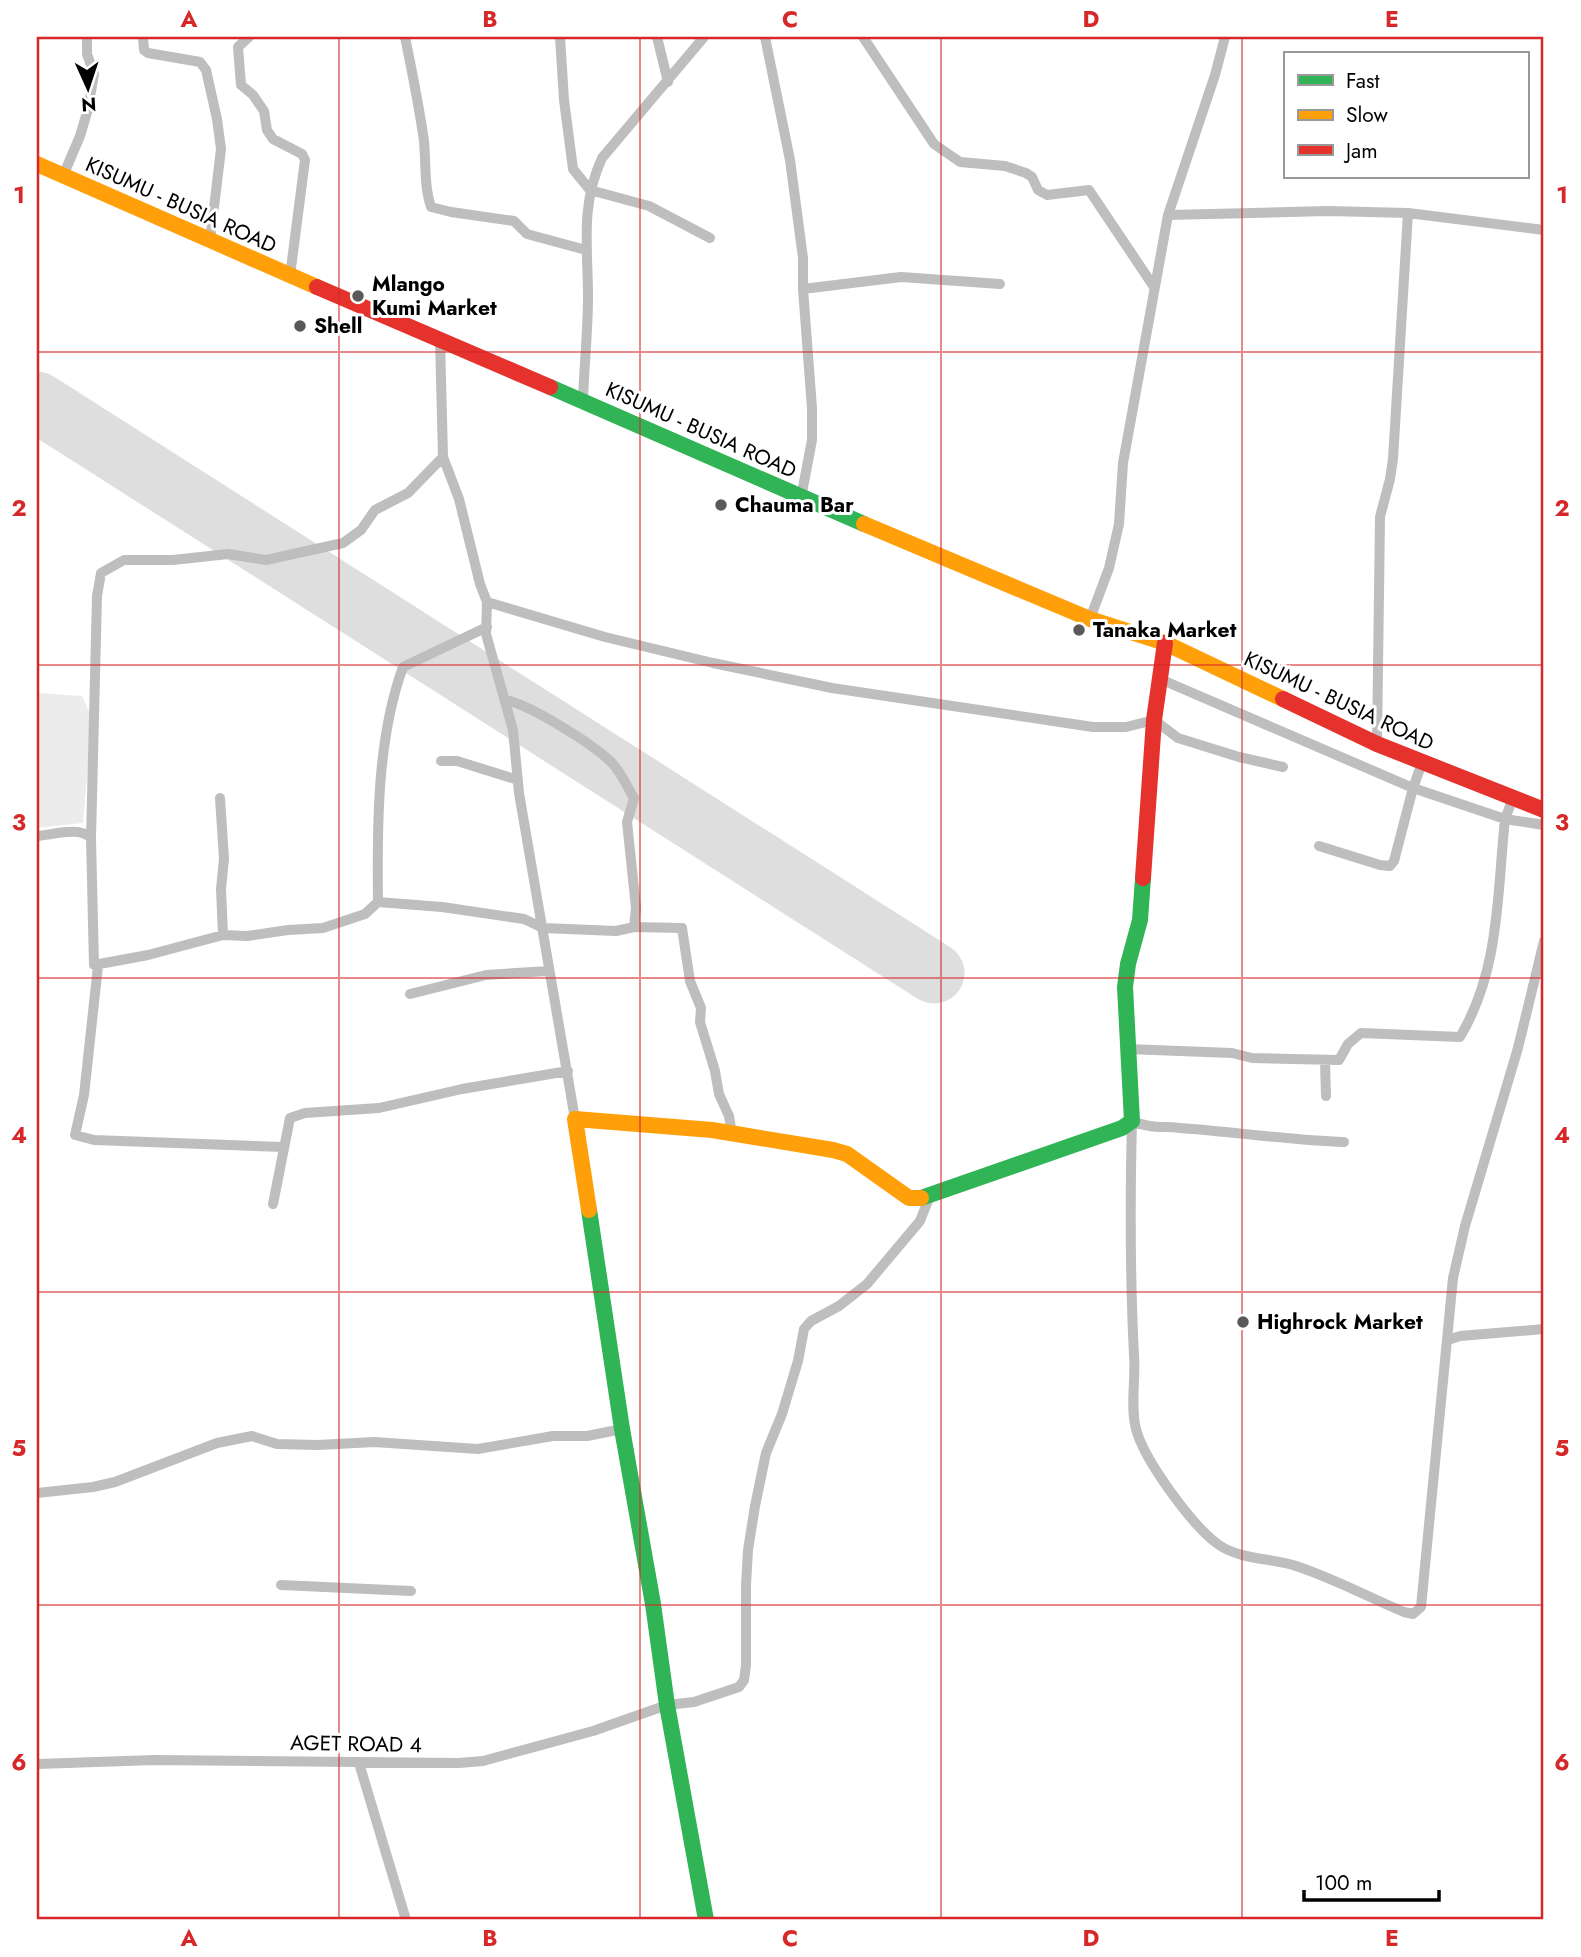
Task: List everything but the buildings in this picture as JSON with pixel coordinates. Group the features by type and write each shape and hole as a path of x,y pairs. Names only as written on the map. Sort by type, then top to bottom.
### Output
{"main road":[{"name":"KISUMU - BUSIA ROAD","path":"37,164 801,498 1090,619 1165,643 1377,744 1544,810"},
{"path":"706,1920 667,1705 575,1119 732,1134 833,1150 847,1154 909,1199 929,1198 1122,1128 1132,1121 1125,987 1140,920 1154,720 1165,643"}],"street":[{"path":"63,176 85,118 94,74 87,54 87,37"},
{"path":"143,37 144,50 148,53 200,62 206,70 221,149 210,241"},
{"path":"249,37 238,47 241,85 253,95 264,111 267,131 273,139 302,154 305,160 290,276"},
{"path":"405,37 416,91 424,144 427,195 431,207 514,221 527,234 586,250"},
{"path":"561,37 564,100 573,169 590,191 649,206 710,238"},
{"path":"657,37 668,82"},
{"path":"583,401 588,313 585,224 590,191 603,158 704,37"},
{"path":"765,37 790,160 803,258 812,429 801,498"},
{"path":"863,37 934,144 961,162 1005,166 1026,173 1032,177 1038,190 1047,195 1088,190 1154,287"},
{"path":"1090,619 1109,568 1119,524 1124,463 1168,215 1225,37"},
{"path":"1168,215 1328,211 1408,214 1544,230"},
{"path":"1377,744 1380,517 1390,480 1392,459 1408,214"},
{"path":"803,289 901,277 1000,284"},
{"path":"440,339 443,457 459,499 474,564 487,602 486,634 513,730 518,780 548,971 575,1119"},
{"path":"443,457 408,493 375,510 361,530 343,543 266,560 229,554 173,560 124,560 101,573 97,596 91,838 94,965 223,935 247,936 323,928 365,914 378,902 442,907 524,919 543,928 616,931 634,927 682,928 690,981 701,1007 700,1022 732,1134"},
{"path":"487,602 605,637 832,688 1093,727 1126,727 1154,720 1178,738 1283,767"},
{"path":"378,902 377,838 384,747 393,694 402,667 487,627"},
{"path":"1160,679 1413,788 1504,820 1544,825"},
{"path":"505,700 541,715 612,762 634,798 627,822 636,908 634,927"},
{"path":"442,761 457,761 518,780"},
{"path":"1319,846 1390,866 1394,861 1422,763"},
{"path":"220,798 223,935"},
{"path":"1127,1048 1325,1061 1339,1060 1348,1044 1361,1033 1460,1037 1476,1006 1492,956 1504,820 1513,798"},
{"path":"37,836 79,831 91,838"},
{"path":"1344,1142 1255,1137 1179,1128 1148,1128 1132,1121 1130,1303 1136,1431 1154,1469 1171,1493 1218,1545 1238,1553 1296,1566 1413,1614 1421,1607 1449,1310 1459,1250 1518,1048 1544,941"},
{"path":"98,966 84,1095 75,1136 94,1140 283,1147"},
{"path":"410,994 486,975 548,971"},
{"path":"1325,1061 1326,1096"},
{"path":"273,1204 290,1118 305,1113 379,1108 462,1089 568,1071"},
{"name":"AGET ROAD 4","path":"37,1764 155,1760 432,1764 483,1760 593,1731 667,1705 694,1702 739,1687 744,1680 747,1562 755,1506 766,1453 782,1414 798,1361 804,1329 811,1321 839,1306 867,1284 920,1221 929,1198"},
{"path":"1448,1340 1460,1336 1544,1329"},
{"path":"37,1493 116,1482 217,1443 252,1436 277,1444 318,1446 374,1442 478,1450 554,1436 587,1436 622,1429"},
{"path":"281,1585 411,1591"},
{"path":"359,1763 406,1920"}],"shaded area":[{"path":"37,693 82,696 92,718 83,823 37,828"}],"runway":[{"path":"37,402 934,973"}],"traffic: fast":[{"path":"550,387 864,524"},
{"path":"921,1198 1122,1128 1132,1121 1125,987 1140,920 1143,878"},
{"path":"589,1210 667,1705 706,1920"}],"traffic: slow":[{"path":"37,164 317,287"},
{"path":"864,524 1090,619 1165,643 1283,699"},
{"path":"589,1210 575,1119 712,1130 833,1150 847,1154 909,1198 921,1198"}],"traffic: jam":[{"path":"317,287 550,387"},
{"path":"1143,878 1154,720 1165,643"},
{"path":"1283,699 1377,744 1544,810"}],"place":[{"name":"Mlango Kumi Market","path":"358,296"},
{"name":"Shell","path":"300,326"},
{"name":"Chauma Bar","path":"721,505"},
{"name":"Tanaka Market","path":"1079,630"},
{"name":"Highrock Market","path":"1243,1322"}]}
